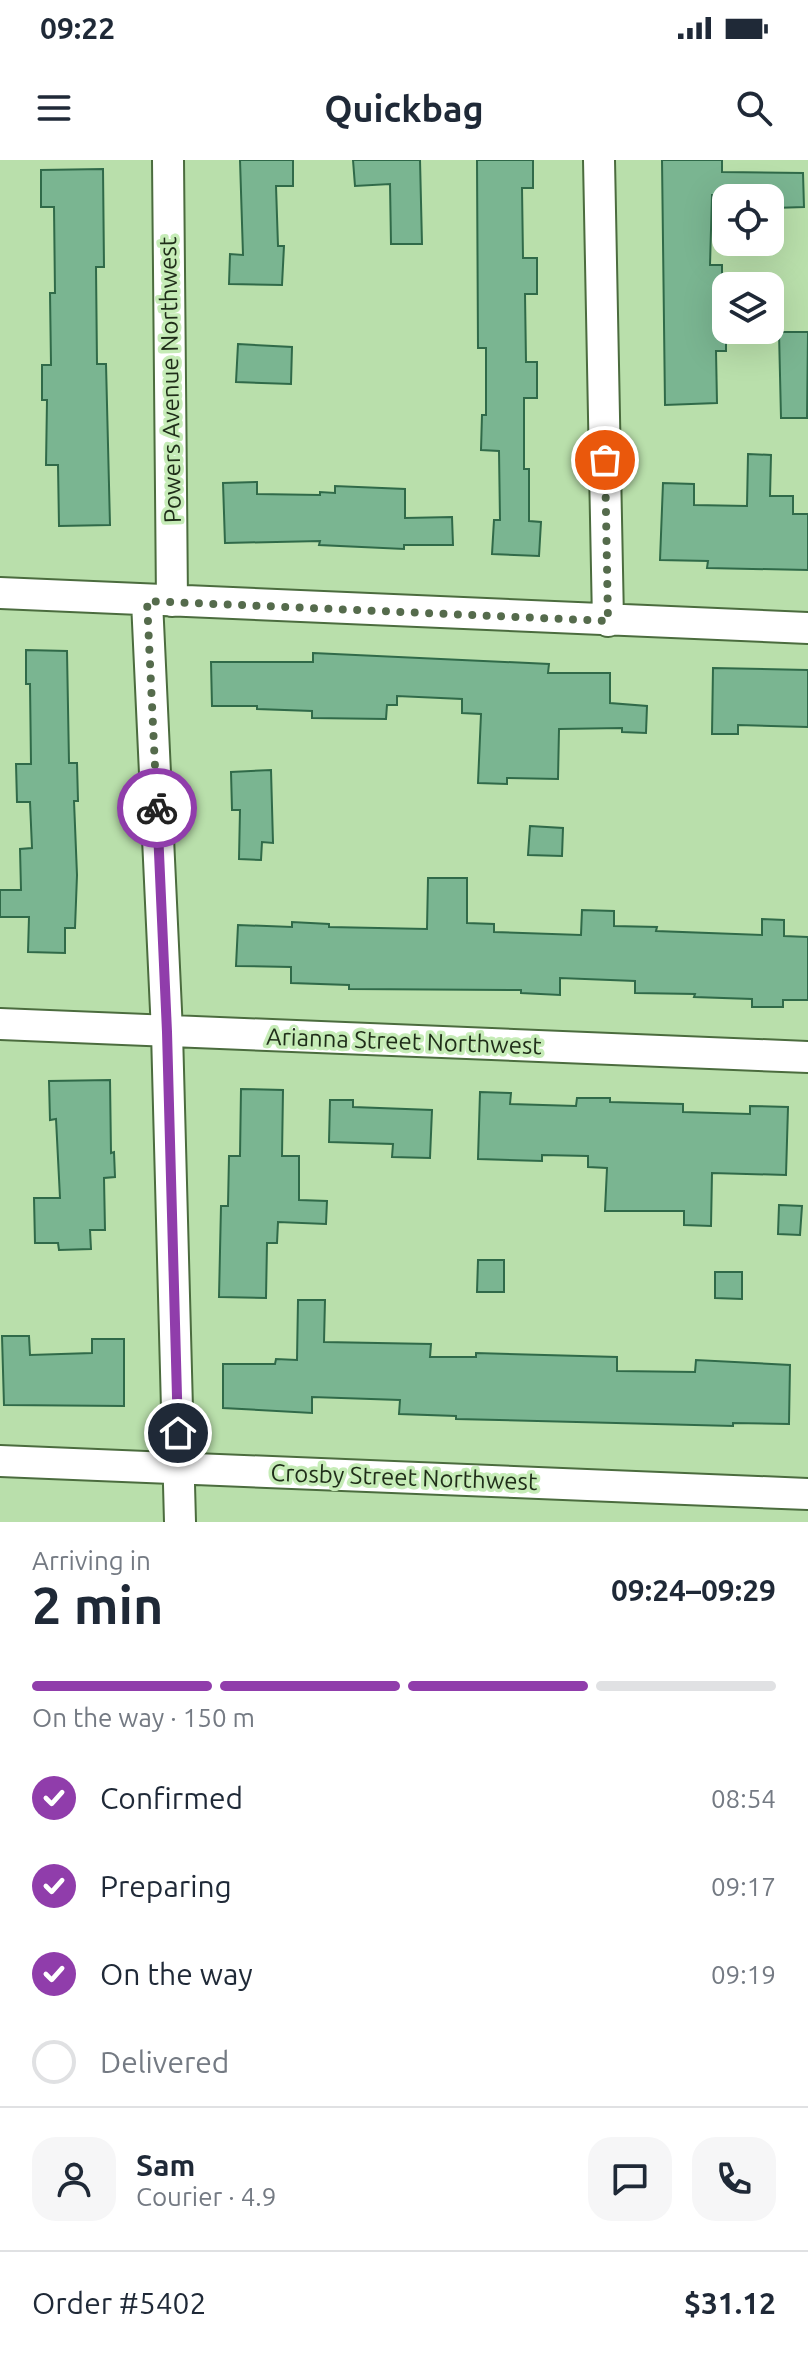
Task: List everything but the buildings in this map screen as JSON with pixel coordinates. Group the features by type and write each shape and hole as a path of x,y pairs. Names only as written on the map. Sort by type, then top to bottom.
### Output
{"street":[{"name":"Powers Avenue Northwest","path":"168,160 160,601 180,1522"},
{"path":"599,160 608,621"},
{"path":"0,593 808,628"},
{"name":"Arianna Street Northwest","path":"0,1024 808,1057"},
{"name":"Crosby Street Northwest","path":"0,1461 808,1494"}],"way so far":[{"path":"157,808 147,601 608,621 605,460"}],"route":[{"path":"157,808 167,1032 178,1433"}]}
